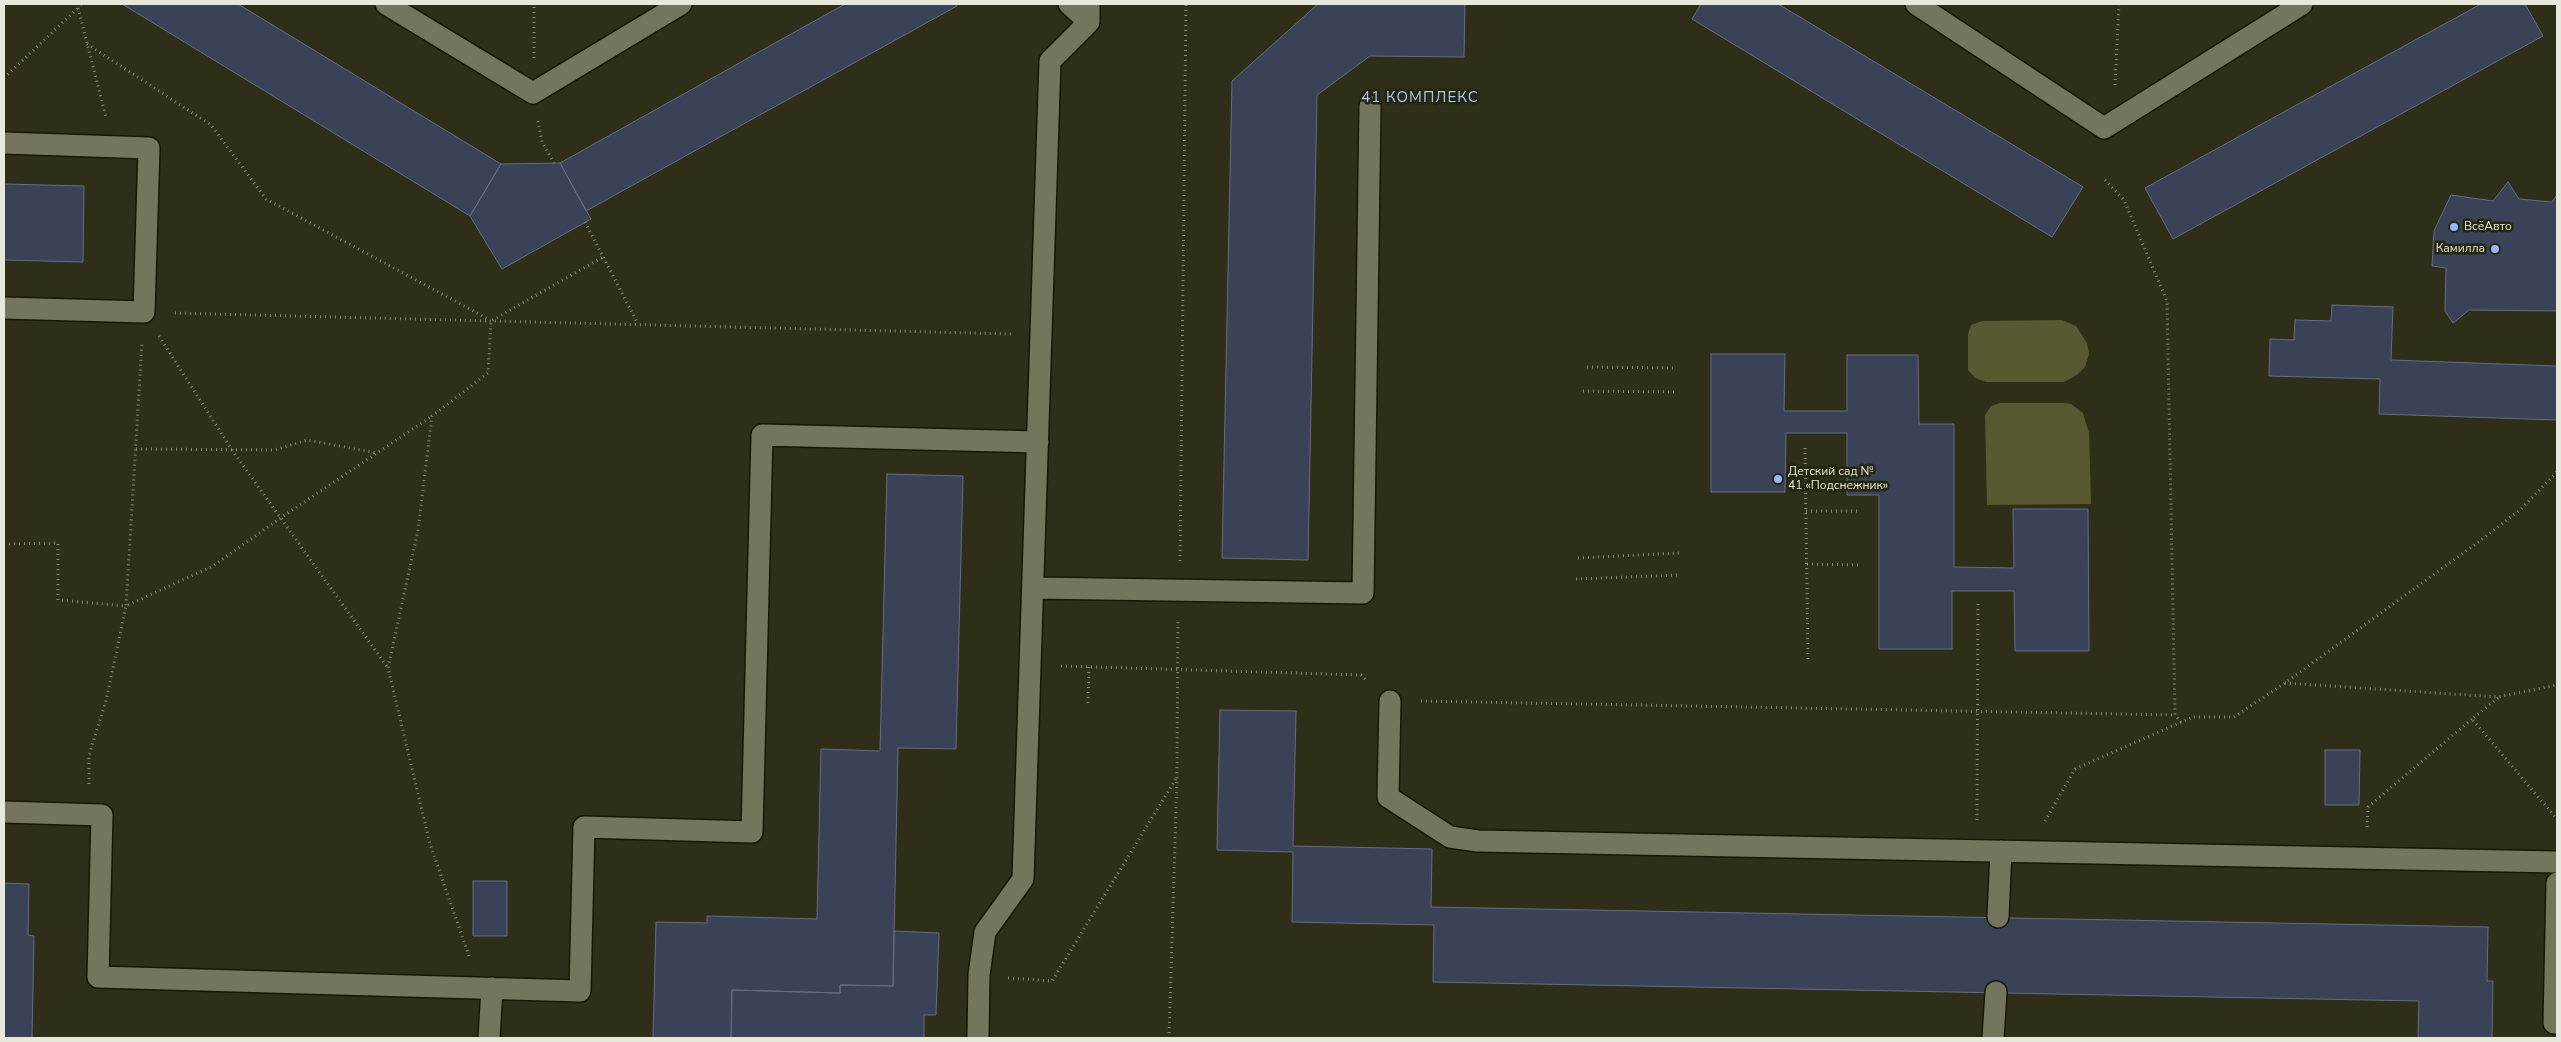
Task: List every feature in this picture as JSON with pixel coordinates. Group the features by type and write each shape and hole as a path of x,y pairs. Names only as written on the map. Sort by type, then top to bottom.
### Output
{"lane":[{"path":"386,4 533,93 682,4"},
{"path":"978,1038 979,975 985,932 1023,879 1050,61 1089,13 1069,4"},
{"path":"1916,4 2104,128 2302,4"},
{"path":"1034,588 1363,593 1370,106"},
{"path":"4,143 149,148 144,312 4,308"},
{"path":"4,812 102,816 98,977 580,991 584,827 752,832 762,434 1038,442"},
{"path":"1390,701 1388,798 1450,837 1478,841 2557,862"},
{"path":"1998,917 2001,851"},
{"path":"2557,883 2554,1023 2557,1023"},
{"path":"486,988 489,1038"},
{"path":"1993,1038 1996,992"}],"path":[{"path":"4,78 81,4"},
{"path":"534,4 533,93 542,142 554,164"},
{"path":"1170,1038 1177,776 1176,671 1179,590 1186,4"},
{"path":"2104,128 2116,80 2119,4"},
{"path":"78,8 114,147"},
{"path":"87,44 211,125 266,199 491,321"},
{"path":"2105,180 2124,200 2167,301 2174,714 2181,722"},
{"path":"584,222 638,324"},
{"path":"491,321 603,257"},
{"path":"144,312 1040,334"},
{"path":"88,815 89,755 106,701 126,606 144,312"},
{"path":"144,312 232,450 282,517 388,668 430,844 486,988"},
{"path":"4,544 58,543 58,600 126,606 214,566 282,517 432,416 488,373 491,321"},
{"path":"1587,367 1677,368"},
{"path":"1583,392 1677,392"},
{"path":"388,668 418,530 432,416"},
{"path":"136,449 274,450 307,440 377,453"},
{"path":"1805,448 1808,663"},
{"path":"2027,852 2075,769 2193,717 2234,717 2284,683 2515,514 2557,472"},
{"path":"1806,511 1859,511"},
{"path":"1578,558 1679,553"},
{"path":"1806,564 1861,565"},
{"path":"1576,579 1679,575"},
{"path":"1977,851 1978,603"},
{"path":"1030,665 1176,671 1361,675 1390,701 2174,714"},
{"path":"1088,703 1089,667"},
{"path":"2284,683 2498,697 2557,685"},
{"path":"2365,858 2368,807 2498,697"},
{"path":"2472,720 2557,820"},
{"path":"979,975 1052,981 1177,776"}],"green space":[{"path":"2062,320 2076,326 2087,343 2089,354 2085,367 2077,375 2064,382 1986,382 1975,378 1968,370 1968,334 1971,325 1982,321"},
{"path":"2000,403 2063,403 2071,404 2083,413 2089,433 2091,504 1987,505 1985,415 1991,406"}],"building":[{"path":"122,4 238,4 501,164 470,216"},
{"path":"845,4 956,4 957,6 586,211 560,163"},
{"path":"1318,4 1465,4 1464,57 1370,56 1317,95 1308,560 1222,558 1232,81"},
{"path":"1701,4 1778,4 2083,187 2052,237 1692,19"},
{"path":"2481,4 2525,4 2543,36 2173,239 2145,188"},
{"path":"560,163 591,219 502,269 470,216 501,164"},
{"name":"Камилла","path":"2508,182 2519,199 2552,202 2557,195 2557,311 2469,310 2453,323 2445,311 2446,268 2432,266 2434,231 2451,195 2493,201"},
{"path":"4,184 84,186 83,262 4,260"},
{"path":"2332,305 2393,307 2391,360 2557,366 2557,420 2379,414 2380,379 2269,376 2270,339 2294,340 2295,320 2331,321"},
{"path":"1711,354 1785,354 1784,411 1847,411 1847,355 1918,355 1919,424 1954,424 1954,567 2014,568 2013,509 2088,509 2089,651 2015,651 2014,591 1952,591 1952,649 1879,649 1879,495 1847,495 1847,433 1786,433 1785,492 1711,492"},
{"path":"887,474 963,476 956,749 898,748 893,986 840,985 840,993 732,990 731,1038 653,1038 656,922 707,923 707,916 817,919 821,749 880,751"},
{"path":"1220,710 1296,711 1293,846 1432,849 1431,907 2488,927 2487,981 2493,981 2492,1038 2418,1038 2419,1001 1433,982 1434,925 1292,922 1293,852 1217,850"},
{"path":"2325,750 2360,750 2359,805 2325,805"},
{"path":"473,881 507,881 507,936 473,936"},
{"path":"4,883 29,884 28,935 34,936 32,1038 4,1038"},
{"path":"894,931 939,933 936,1015 924,1015 924,1038 731,1038 732,990 840,993 840,985 893,986"}],"place":[{"name":"ВсёАвто","path":"2454,227"},
{"name":"Камилла","path":"2495,249"},
{"name":"Детский сад № 41 «Подснежник»","path":"1778,479"}],"district":[{"name":"41 КОМПЛЕКС","path":"1420,98"}]}
